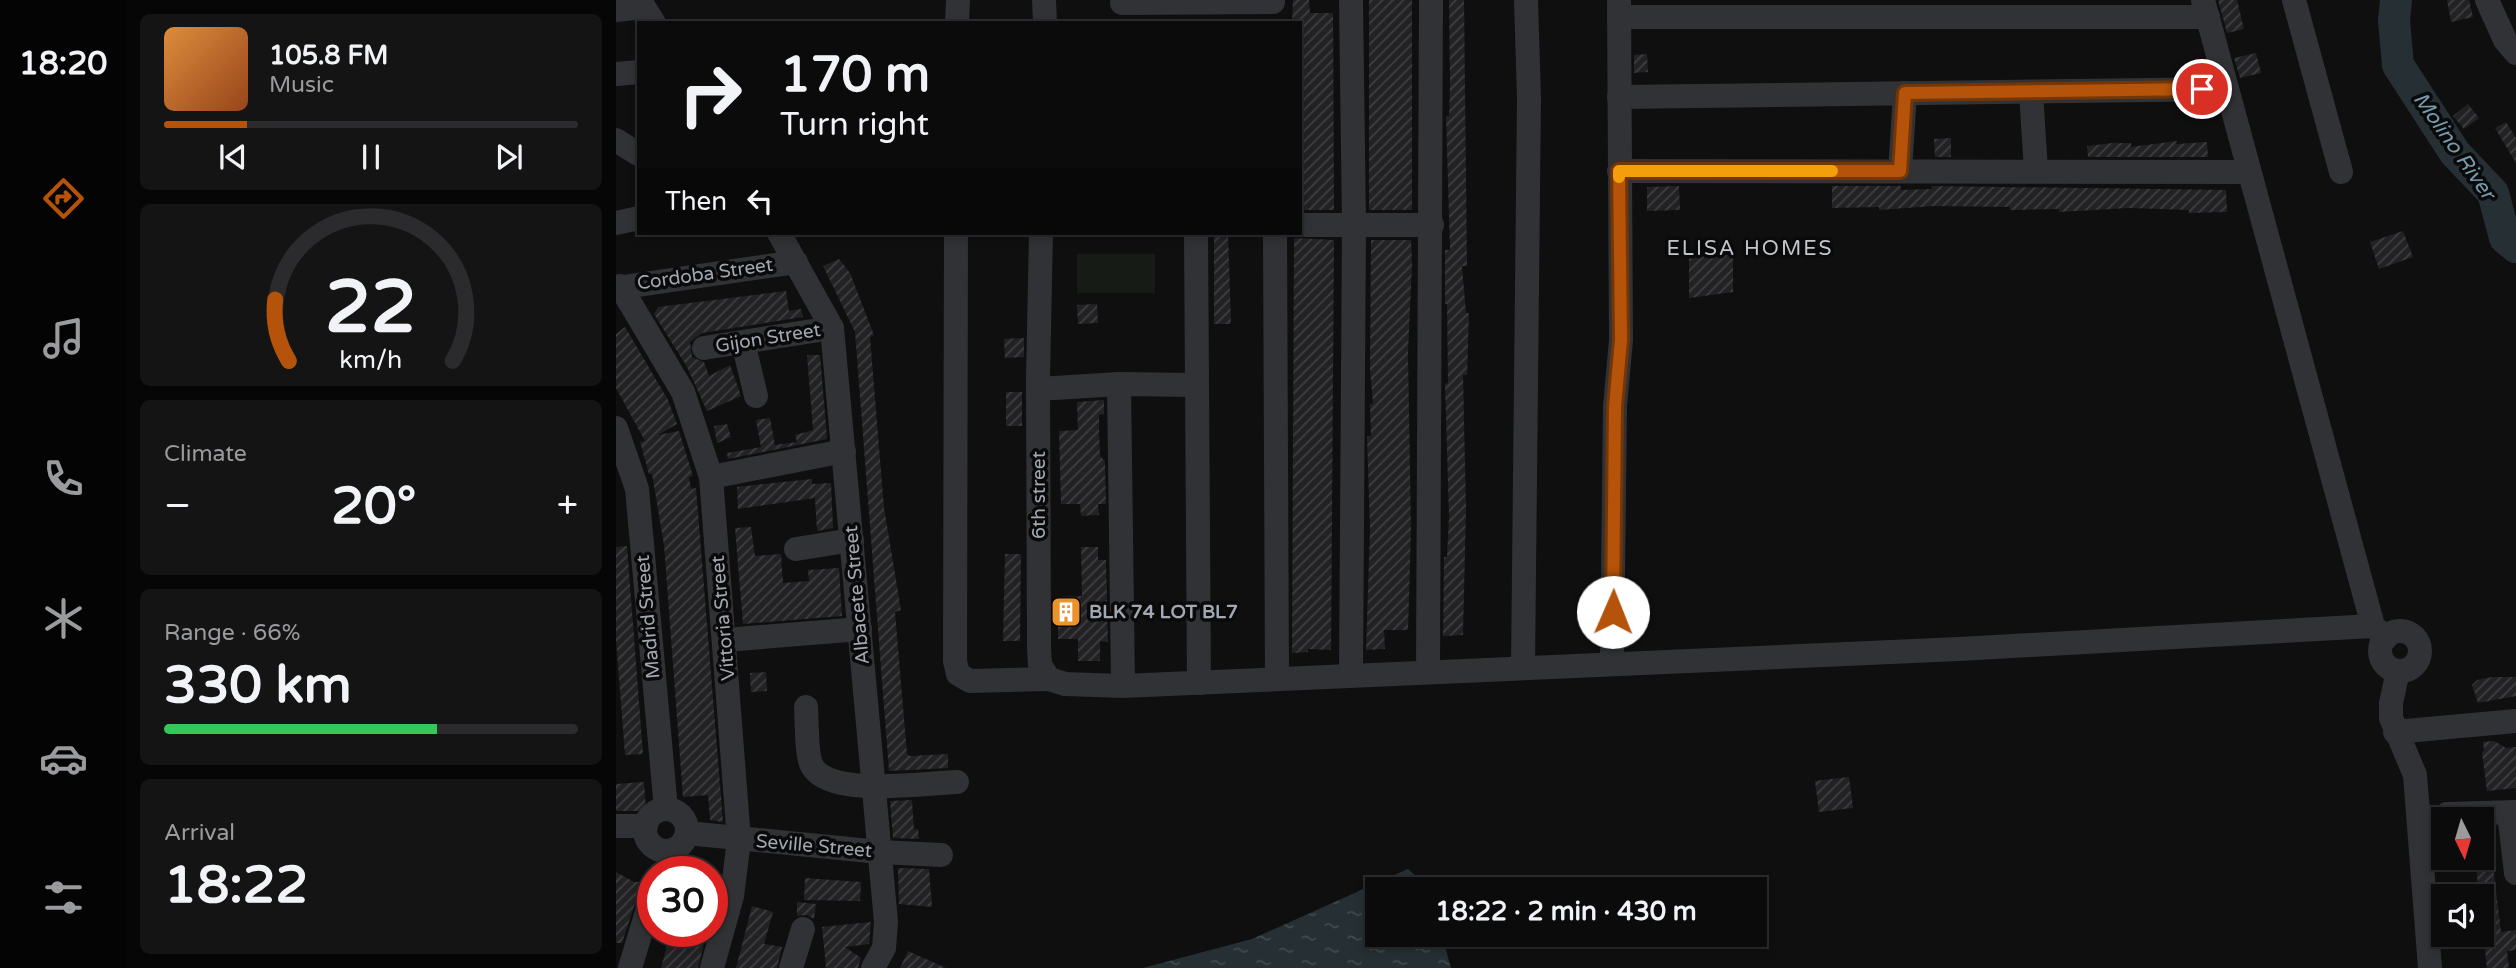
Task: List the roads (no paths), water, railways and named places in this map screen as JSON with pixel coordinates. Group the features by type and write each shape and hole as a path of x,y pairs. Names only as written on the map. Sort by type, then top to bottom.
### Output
{"street":[{"path":"957,21 958,0"},
{"path":"1045,0 1045,21"},
{"path":"1351,0 1354,225 1351,675"},
{"path":"1428,671 1431,0"},
{"path":"1523,666 1529,98 1526,0"},
{"path":"2294,0 2342,172"},
{"path":"2487,0 2505,40 2516,53"},
{"path":"616,10 644,8 653,21"},
{"path":"1122,9 1274,8"},
{"path":"1612,663 1615,406 1621,340 1619,9 2206,8 2248,172 2379,632 2383,661 2398,671"},
{"path":"616,74 637,72"},
{"path":"1619,97 2227,89"},
{"path":"2031,92 2036,171"},
{"path":"1900,171 1905,93"},
{"path":"616,140 637,153"},
{"path":"1619,171 2248,172"},
{"path":"616,223 637,218"},
{"path":"1302,225 1432,225"},
{"name":"Albacete Street","path":"780,235 832,328 886,934 884,948 873,968"},
{"path":"956,235 955,662 958,674 970,681 1049,679 1065,684 1124,686 1523,666 2403,632 2418,644 2416,663 2398,671"},
{"name":"6th street","path":"1041,235 1038,389 1039,648 1040,665 1049,679"},
{"path":"1196,235 1199,683"},
{"path":"1275,235 1277,679"},
{"name":"Cordoba Street","path":"618,287 796,262"},
{"name":"Vittoria Street","path":"618,287 683,392 711,477 726,640 739,840 732,897 712,968"},
{"name":"Gijon Street","path":"704,348 832,328"},
{"path":"743,342 755,396"},
{"path":"1119,384 1124,686"},
{"path":"1038,389 1119,384 1195,385"},
{"name":"Madrid Street","path":"616,428 636,489 666,809"},
{"path":"711,477 844,451"},
{"path":"796,549 852,540"},
{"path":"726,640 860,629"},
{"path":"2398,671 2391,703 2395,732 2415,775 2430,968"},
{"path":"806,707 811,765 824,779 850,785 957,782"},
{"path":"2395,732 2516,721"},
{"path":"658,856 649,842 646,826 653,814 666,809 682,816 687,833 679,847 667,856"},
{"path":"2494,813 2512,813 2516,873"},
{"path":"616,826 646,826"},
{"name":"Seville Street","path":"687,833 739,840 941,855"},
{"path":"791,968 803,929"},
{"path":"630,968 637,945"}],"water":[{"path":"1408,869 1417,877 1390,877"},
{"path":"1365,888 1365,947 1445,947 1451,968 1143,968 1252,939"}],"waterway":[{"name":"Molino River","path":"2396,0 2394,21 2398,65 2455,153 2493,193 2505,238 2516,247"}],"place":[{"name":"BLK 74 LOT BL7","path":"1066,612"}],"district":[{"name":"ELISA HOMES","path":"1750,248"}]}
